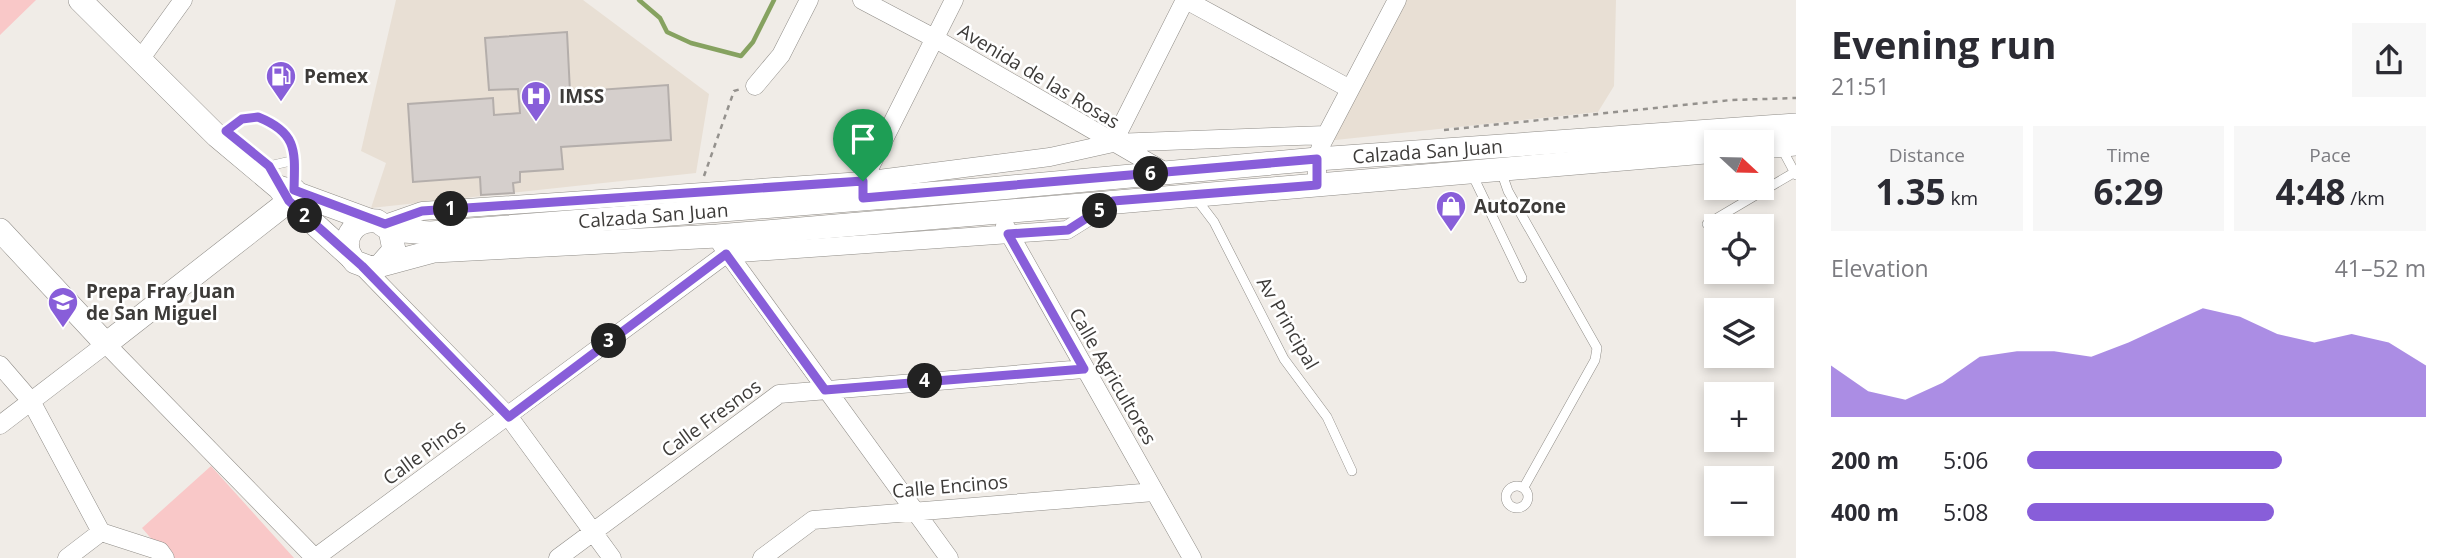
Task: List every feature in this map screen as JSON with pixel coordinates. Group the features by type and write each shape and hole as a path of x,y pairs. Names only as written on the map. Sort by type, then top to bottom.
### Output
{"main road":[{"path":"80,0 139,61 364,263"},
{"name":"Calzada San Juan","path":"364,263 432,242 701,202 1167,172 1796,125"},
{"name":"Calzada San Juan","path":"287,193 432,242 721,245 1005,223 1113,201 1192,193 1704,152"},
{"path":"0,230 106,344 287,193"},
{"path":"358,224 381,225 394,250 364,263 347,245 349,233 358,224"}],"street":[{"path":"139,61 183,0"},
{"path":"755,86 781,55 809,0"},
{"name":"Avenida de las Rosas","path":"862,0 934,38 1112,143 1167,172 1192,193"},
{"path":"863,190 954,0"},
{"path":"1112,143 1186,0 1350,89"},
{"path":"1317,185 1317,159 1326,135 1397,0"},
{"path":"863,190 1050,157 1112,143 1326,135"},
{"path":"1167,172 1169,142"},
{"path":"381,225 422,211 701,202 721,245 949,558"},
{"name":"Calle Agricultores","path":"1005,223 1084,369 1192,558"},
{"name":"Calle Pinos","path":"315,558 509,417 721,245"},
{"path":"364,263 509,417 612,558"},
{"path":"0,425 106,344 315,558"},
{"path":"0,365 31,401 101,532 160,551 165,558"},
{"name":"Calle Fresnos","path":"558,558 779,394 1084,369"},
{"name":"Calle Encinos","path":"762,558 813,520 913,509 1154,492"},
{"path":"67,558 101,532"}],"lane":[{"path":"258,117 278,125 290,137 295,160 287,193 269,166 221,133 242,119 258,117"},
{"path":"1724,214 1795,173 1779,146"},
{"path":"269,166 295,160"},
{"path":"1500,169 1508,191 1597,348 1595,360 1524,487"},
{"path":"1472,172 1522,278"},
{"name":"Av Principal","path":"1192,193 1214,222 1284,359 1327,417 1352,471"}],"path":[{"path":"701,202 733,91 755,86"},
{"path":"1442,131 1717,101 1796,98"}],"shaded area":[{"path":"0,0 36,0 0,35"},
{"name":"IMSS","path":"396,0 583,0 709,94 696,173 371,208 386,163 361,151"},
{"path":"1401,0 1616,0 1614,86 1598,112 1326,141"},
{"path":"211,466 294,558 168,558 142,528"}],"building":[{"path":"567,32 570,92 668,85 671,140 561,147 563,169 520,172 520,182 513,183 514,193 481,195 480,177 413,182 408,104 493,98 494,115 520,113 518,89 489,90 485,38"}],"waterway":[{"path":"639,0 660,18 667,32 691,43 741,56 753,42 774,0"}],"place":[{"name":"Pemex","path":"281,103"},
{"name":"IMSS","path":"536,123"},
{"name":"AutoZone","path":"1451,233"},
{"name":"Prepa Fray Juan de San Miguel","path":"63,329"}],"route":[{"path":"258,117 278,125 290,137 295,160 294,190 385,224 422,211 863,181 863,198 1317,159 1317,185 1113,201 1091,218 1068,230 1008,234 1084,369 825,390 726,254 509,417 362,266 289,201 269,166 226,131 242,119 258,117"}]}
